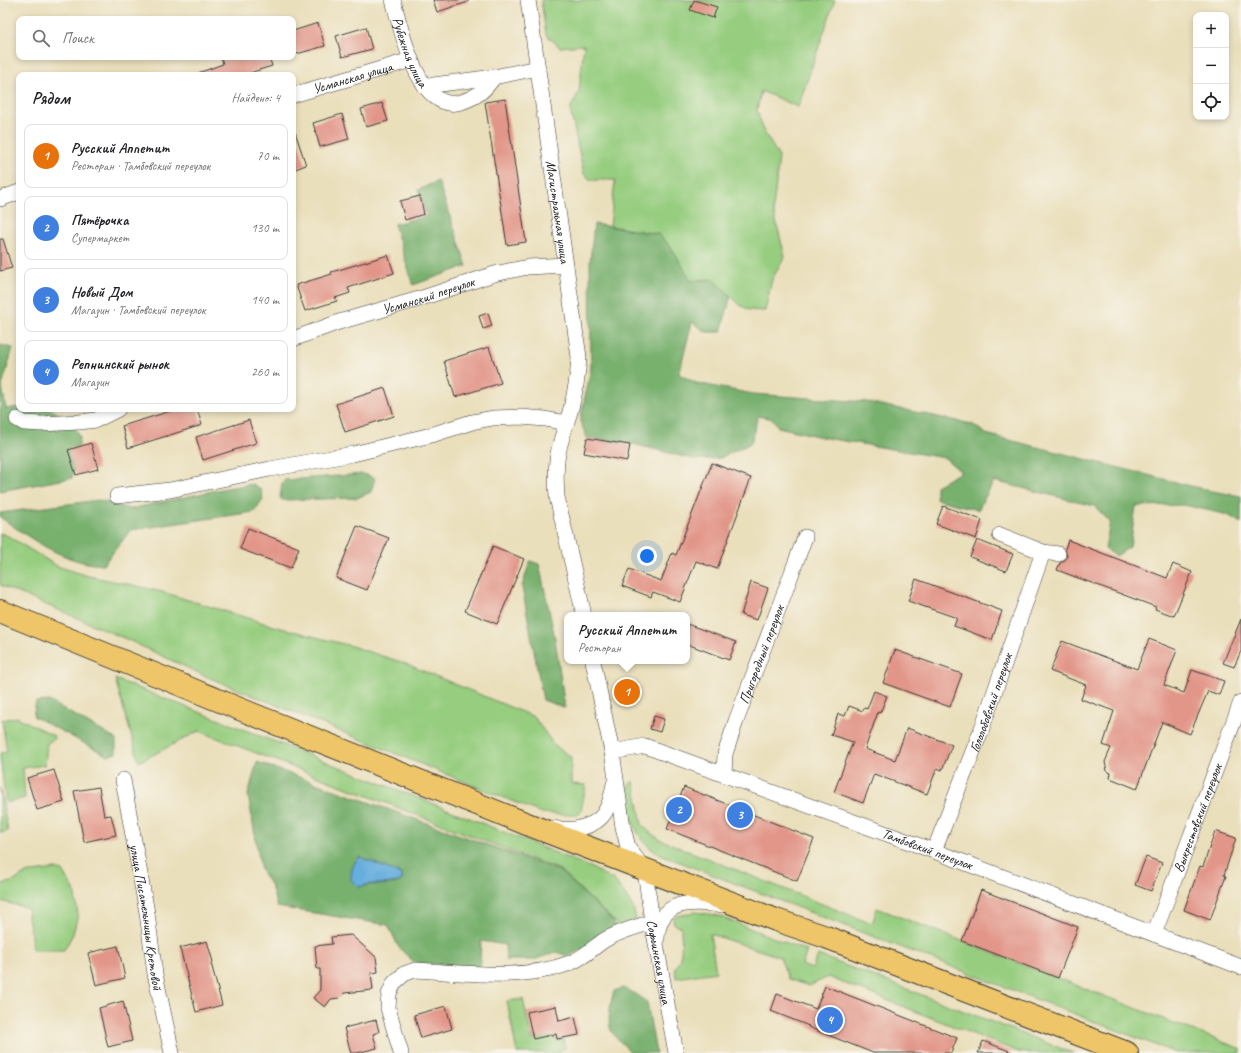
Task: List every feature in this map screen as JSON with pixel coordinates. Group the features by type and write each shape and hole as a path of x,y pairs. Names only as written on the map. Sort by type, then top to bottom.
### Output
{"highway":[{"path":"0,611 527,824 1127,1053"}],"street":[{"name":"Рубежная улица","path":"392,0 411,60 431,94 446,102 453,103 467,100 484,90 494,77"},
{"name":"Магистральная улица","path":"528,0 579,357 577,384 557,459 557,497 583,612"},
{"name":"Усманская улица","path":"296,94 411,60"},
{"path":"426,86 494,77 538,68"},
{"path":"0,199 16,193"},
{"name":"Усманский переулок","path":"296,338 339,322 494,274 528,266 566,265"},
{"path":"17,419 24,423 41,424 79,422 96,420 112,412"},
{"path":"117,496 170,490 270,469 353,454 431,435 472,422 493,418 533,418 566,423"},
{"path":"1000,535 1043,552 1058,554"},
{"name":"Пригородный переулок","path":"724,774 725,754 736,721 788,586 805,536"},
{"name":"Гололобовский переулок","path":"934,851 981,731 1043,552"},
{"path":"594,664 612,752 626,841 632,854 645,870"},
{"name":"Выкрестовский переулок","path":"1154,934 1241,702"},
{"name":"Тамбовский переулок","path":"612,752 645,746 934,851 1241,967"},
{"path":"527,824 558,830 569,830 594,823 608,808 616,777"},
{"name":"улица Писательницы Кретовой","path":"122,780 147,913 155,974 172,1053"},
{"name":"Софьинская улица","path":"645,870 658,959 676,1053"},
{"path":"658,959 657,937 659,924 669,909 692,903 745,908"},
{"path":"401,1053 388,1008 389,994 394,983 404,974 415,970 498,974 551,970 572,963 589,953 604,941 630,929 652,922"}],"green space":[{"path":"541,0 835,0 798,107 761,91 757,110 763,130 779,157 773,209 785,257 772,279 765,311 749,310 740,305 712,279 691,281 671,247 658,234 610,226 615,180 591,180 584,174 570,109 579,92 584,45 560,47 546,35"},
{"path":"438,181 467,266 413,285 394,224 427,216 418,190"},
{"path":"594,224 658,234 671,247 691,281 712,279 731,296 721,332 706,332 692,322 679,374 696,383 753,394 867,402 972,424 986,434 1211,491 1241,496 1241,523 1228,515 1184,505 1136,506 1130,547 1116,556 1105,549 1110,522 1094,506 994,481 978,510 936,499 936,486 961,472 945,458 826,438 778,427 773,419 758,416 751,443 720,458 697,460 633,444 587,438 581,423 581,416 591,368 590,262"},
{"path":"0,345 13,348 2,386 6,409 16,407 16,412 55,412 73,422 80,438 72,478 0,491"},
{"path":"363,474 375,478 371,492 357,498 282,500 280,498 282,483 285,480"},
{"path":"253,484 261,490 263,499 254,512 131,530 103,565 75,560 61,555 24,534 0,517 0,513 99,500 130,509 226,488"},
{"path":"0,533 8,536 57,566 88,576 162,592 277,627 351,646 404,663 534,717 554,745 571,757 571,784 586,785 581,811 578,815 541,813 205,676 126,639 0,585"},
{"path":"530,561 539,564 555,638 565,708 543,700 522,587"},
{"path":"115,679 467,817 590,867 615,881 633,907 636,920 615,927 617,924 560,870 199,731 139,762"},
{"path":"49,701 116,739 116,753 108,756 33,716 36,702"},
{"path":"17,717 54,736 53,740 47,743 45,765 23,768 25,798 6,803 0,757 0,753 7,752 2,720"},
{"path":"257,762 560,871 614,922 614,929 591,945 568,956 556,952 534,960 506,960 505,945 481,941 480,966 415,963 399,948 388,925 277,907 271,886 261,870 248,795","holes":["360,857 402,875 402,880 393,884 361,887 353,882 352,872 353,865"]},
{"path":"634,781 642,824 649,832 661,840 870,923 873,921 877,908 1241,1049 1241,1053 1176,1053 659,854 647,845 641,838 632,821 627,794 628,785"},
{"path":"0,788 8,831 0,833"},
{"path":"55,869 63,871 74,890 78,915 73,934 64,950 33,950 27,908 0,901 0,885 14,881 26,873"},
{"path":"695,912 716,915 807,951 802,965 812,969 818,955 1073,1053 1021,1053 828,977 809,986 788,979 780,957 710,934 716,972 676,978 675,968 681,954 681,927 676,926 673,921 677,916"},
{"path":"623,988 647,1002 656,1053 631,1053 612,1032 609,1023 610,1006 614,991"},
{"path":"523,999 532,1040 555,1036 556,1041 564,1039 565,1048 560,1050 560,1053 517,1053 507,1001"}],"water":[{"path":"360,857 402,875 402,880 384,884 369,884 361,887 357,886 351,880 351,873 354,864"}],"building":[{"path":"433,0 468,0 468,2 437,12"},
{"path":"694,0 717,7 713,18 690,10"},
{"path":"318,23 325,46 296,54 296,30"},
{"path":"366,27 372,49 342,57 336,36"},
{"path":"222,60 270,60 272,66 253,72 201,72 223,64"},
{"path":"505,99 526,242 507,245 485,102"},
{"path":"382,103 388,121 366,127 361,109"},
{"path":"342,114 349,139 320,147 313,123"},
{"path":"296,135 306,165 296,169"},
{"path":"420,196 424,214 405,220 400,201"},
{"path":"0,239 3,239 12,268 0,271"},
{"path":"388,255 394,273 348,288 350,293 335,298 337,301 305,311 296,285 332,274 331,272"},
{"path":"488,313 492,326 483,329 479,316"},
{"path":"489,347 501,383 455,397 444,361"},
{"path":"385,388 394,416 345,432 336,404"},
{"path":"167,412 198,412 202,425 128,448 122,426"},
{"path":"249,420 256,443 203,460 196,437"},
{"path":"587,438 630,445 627,461 584,453"},
{"path":"91,443 98,469 76,475 68,450"},
{"path":"712,463 751,478 717,569 696,561 680,602 653,592 651,597 622,586 629,569 661,581 672,553 676,555"},
{"path":"943,506 982,520 976,539 936,524"},
{"path":"357,526 389,538 367,590 336,578"},
{"path":"248,528 299,548 291,568 240,549"},
{"path":"977,540 1013,554 1006,571 970,557"},
{"path":"1068,540 1167,578 1173,564 1192,572 1174,616 1155,609 1156,607 1057,570 1060,563 1065,560 1067,556 1065,549"},
{"path":"493,546 524,559 497,624 465,611"},
{"path":"916,579 1002,611 992,640 954,626 957,618 908,601"},
{"path":"751,582 768,588 757,620 741,615"},
{"path":"1241,619 1241,651 1234,667 1223,663"},
{"path":"690,625 736,642 729,660 690,645"},
{"path":"1149,639 1177,650 1164,685 1184,693 1192,670 1224,681 1219,695 1208,691 1190,734 1162,722 1137,789 1110,778 1111,773 1107,771 1105,762 1111,748 1103,745 1114,711 1081,699 1086,685 1050,671 1062,641 1137,669"},
{"path":"895,650 962,674 950,707 883,683"},
{"path":"874,691 887,696 880,713 878,712 865,749 895,760 907,728 952,745 942,770 937,768 927,794 874,774 863,803 834,792 853,742 831,735 838,714 845,716 849,706 863,711 864,708 867,709"},
{"path":"654,716 664,719 660,732 650,729"},
{"path":"54,770 64,802 37,810 27,778"},
{"path":"99,787 104,816 111,815 116,835 84,842 74,791"},
{"path":"684,787 814,839 797,881 667,829"},
{"path":"1215,831 1236,838 1224,875 1226,876 1210,920 1184,910 1200,866 1203,867"},
{"path":"1146,857 1162,863 1151,891 1135,885"},
{"path":"981,890 1078,927 1058,978 962,941"},
{"path":"351,935 376,957 378,972 371,973 373,990 344,993 339,998 331,999 325,1007 313,998 320,990 320,969 317,969 315,946 332,944 331,937"},
{"path":"207,941 222,1005 196,1012 180,948"},
{"path":"118,946 125,978 96,985 88,953"},
{"path":"825,986 957,1038 951,1053 873,1053 771,1011 777,994 816,1009"},
{"path":"123,1001 132,1041 108,1047 99,1008"},
{"path":"446,1006 452,1029 421,1038 414,1015"},
{"path":"556,1006 559,1021 575,1017 579,1035 557,1039 556,1034 533,1039 527,1012"},
{"path":"376,1020 379,1032 373,1034 377,1048 351,1053 344,1028"},
{"path":"983,1041 1012,1052 1012,1053 978,1053"}],"place":[{"name":"Русский Аппетит","path":"627,692"},
{"name":"Пятёрочка","path":"679,810"},
{"name":"Новый Дом","path":"740,815"},
{"name":"Репнинский рынок","path":"830,1020"}]}
